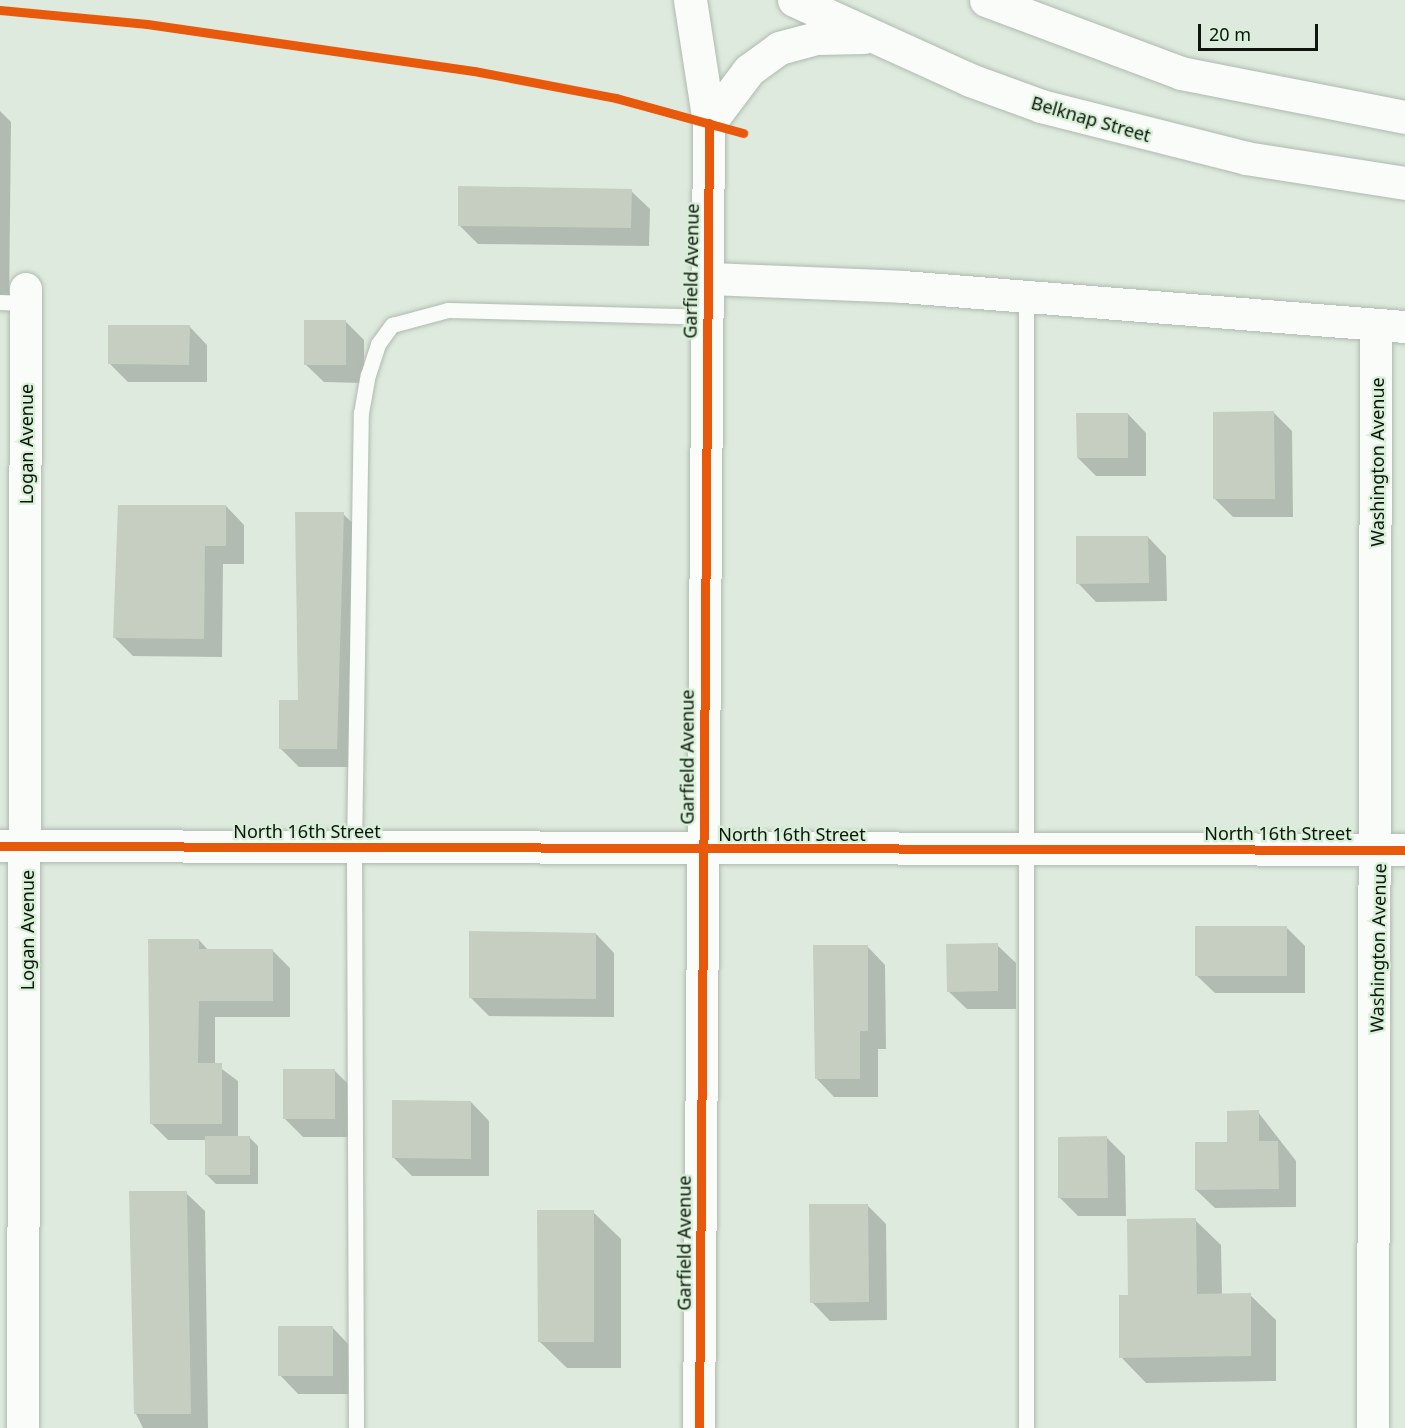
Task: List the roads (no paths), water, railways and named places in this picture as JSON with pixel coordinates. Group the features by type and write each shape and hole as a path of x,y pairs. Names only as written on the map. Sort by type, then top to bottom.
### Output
{"highway":[{"path":"690,0 709,123"},
{"name":"Belknap Street","path":"794,0 980,84 1148,137 1405,183"},
{"path":"986,0 1181,73 1405,117"},
{"path":"709,123 742,78 778,48 828,37 875,38"}],"street":[{"name":"Garfield Avenue","path":"699,1428 709,123"},
{"path":"708,279 1026,297 1390,326"},
{"name":"Logan Avenue","path":"18,298 14,846 23,1428"},
{"name":"Washington Avenue","path":"1373,1428 1392,850 1390,326"},
{"name":"North 16th Street","path":"14,846 703,851 1392,850"}],"lane":[{"path":"1026,297 1030,850 1026,1428"},
{"path":"356,1428 354,848 361,413 378,344 392,325 448,309 707,317"}]}
